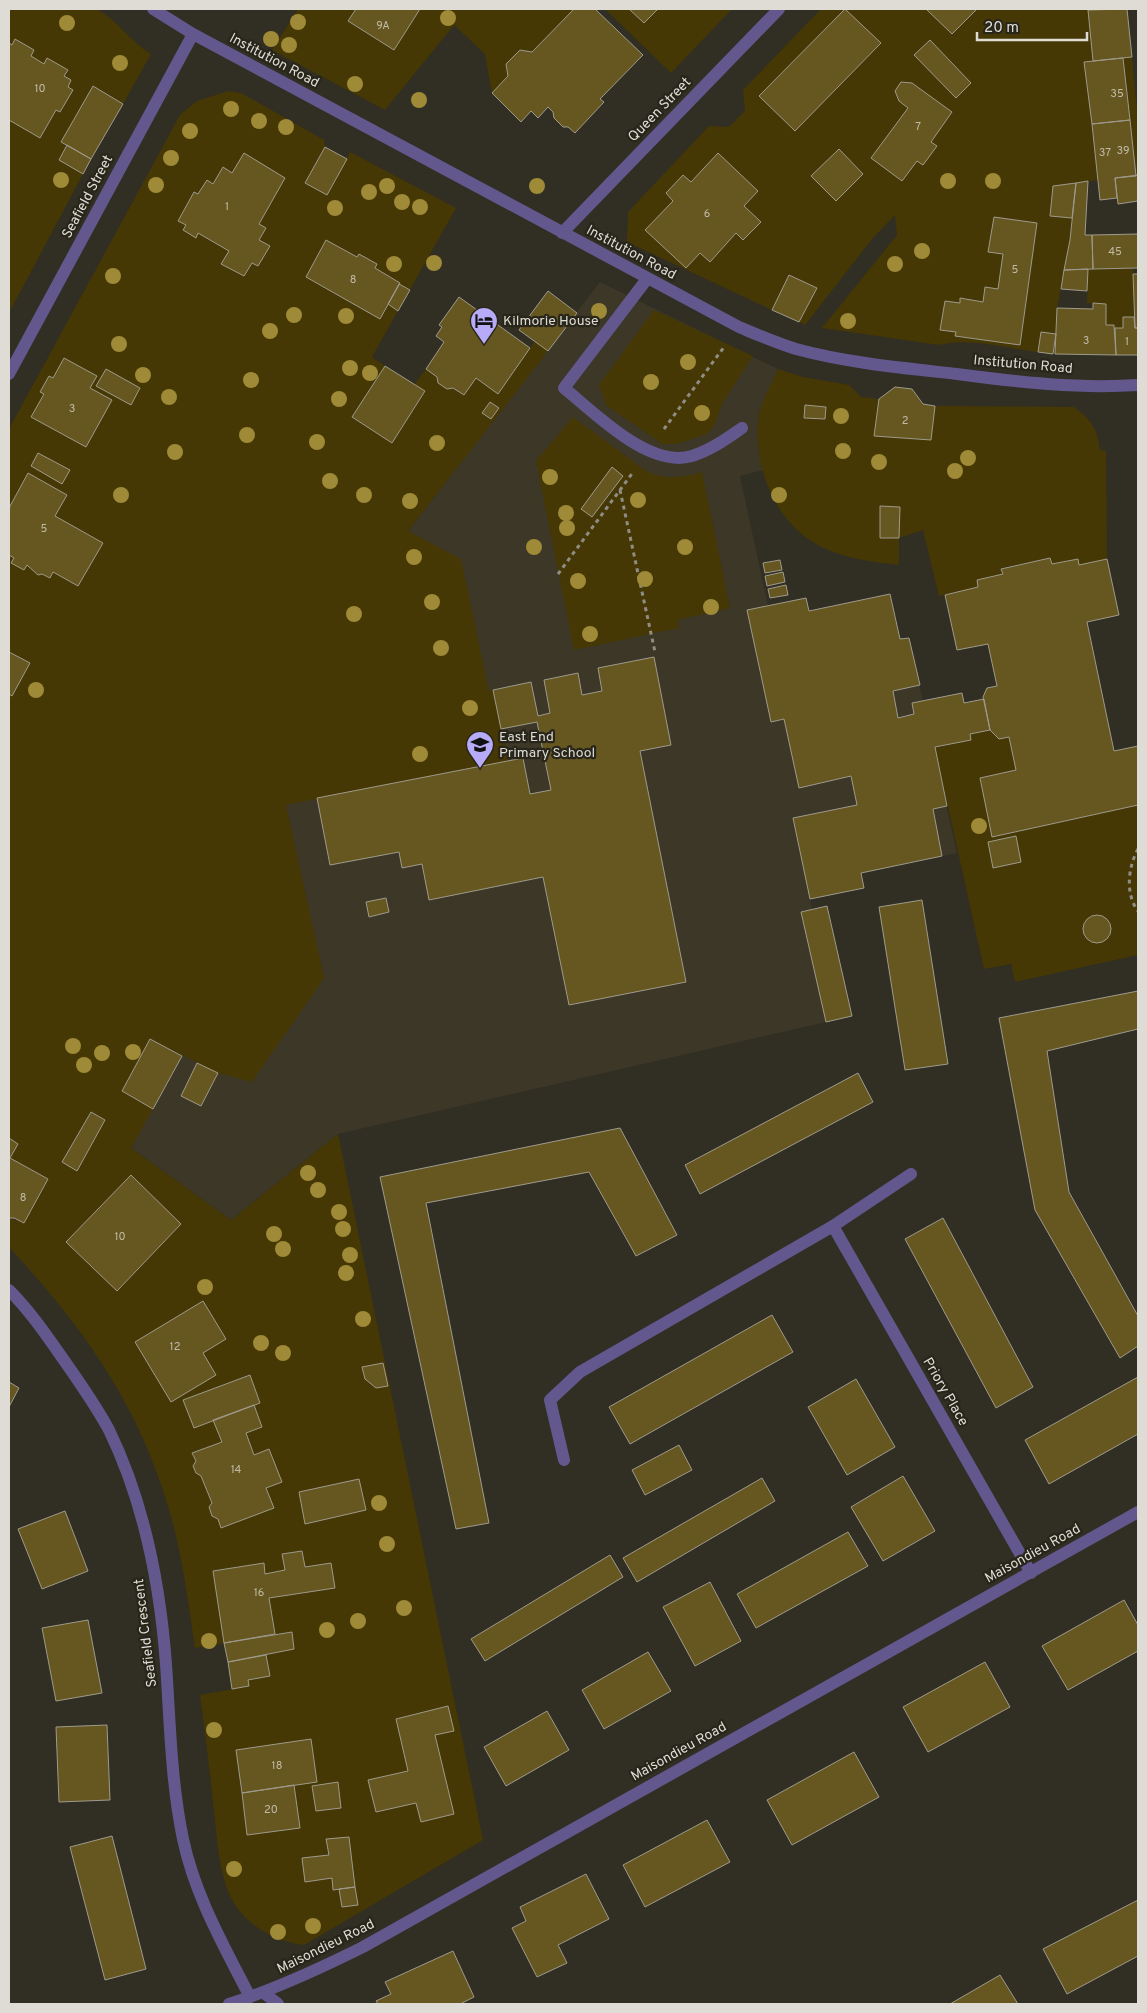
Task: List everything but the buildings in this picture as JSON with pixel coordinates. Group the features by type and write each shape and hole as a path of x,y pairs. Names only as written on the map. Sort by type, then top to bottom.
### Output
{"street":[{"name":"Institution Road","path":"153,9 193,34 647,279 739,327 787,346 881,365 993,379 1076,385 1138,385"},
{"name":"Queen Street","path":"562,233 779,9"},
{"name":"Seafield Street","path":"9,374 193,34"},
{"path":"647,279 564,388 638,444 652,453 670,458 691,456 718,445 742,428"},
{"path":"564,1460 550,1400 580,1372 833,1226 911,1174"},
{"name":"Priory Place","path":"833,1226 1031,1573"},
{"name":"Seafield Crescent","path":"9,1290 49,1338 94,1405 110,1432 132,1490 146,1533 158,1597 166,1662 175,1786 183,1841 192,1874 206,1910 250,1997"},
{"name":"Maisondieu Road","path":"229,2004 264,1993 313,1972 363,1947 1138,1512"},
{"path":"264,1993 278,2004"}],"path":[{"path":"620,490 655,652"},
{"path":"1138,849 1129,878 1134,905 1138,911"}],"shaded area":[{"path":"70,8 98,10 151,54 123,104 93,87 59,160 83,174 9,313 9,9"},
{"path":"298,9 356,9 348,21 394,50 420,9 574,9 532,52 520,50 506,64 508,76 492,93 485,54 454,25 385,110 272,50"},
{"path":"605,9 732,9 671,73"},
{"path":"821,9 1096,9 1088,10 1093,61 1085,62 1098,180 1076,183 1070,240 1057,308 1055,354 981,343 966,342 939,345 822,328 897,235 895,215 872,239 805,325 799,322 817,288 790,275 772,310 627,242 628,212 709,126 729,127 745,111 743,90","holes":["929,40 970,83 956,98 914,55","839,149 863,174 836,201 811,176","718,153 758,191 744,206 761,222 743,240 736,233 710,261 700,253 686,268 646,230 673,201 666,193 683,175 691,182","994,217 1037,223 1020,345 940,329 945,301 960,303 961,298 983,302 986,287 998,289 1003,254 988,252"]},
{"path":"1132,57 1138,121 1138,175 1136,176 1123,58"},
{"path":"228,91 241,93 324,140 325,147 305,182 327,194 350,152 456,208 372,357 385,366 352,417 392,443 425,392 414,385 426,369 437,377 438,383 447,389 453,388 463,395 476,378 498,394 535,341 548,351 408,531 461,559 489,691 493,690 508,761 286,805 324,978 252,1082 218,1073 150,1039 122,1091 153,1109 131,1148 231,1220 338,1134 483,1840 304,1945 276,1938 251,1923 238,1909 226,1886 217,1843 200,1695 249,1686 248,1680 270,1676 266,1655 294,1649 292,1632 275,1634 269,1598 335,1588 331,1563 305,1567 302,1551 282,1554 285,1570 265,1574 264,1563 213,1571 224,1643 195,1648 173,1523 155,1468 140,1433 123,1399 83,1336 36,1277 9,1247 9,1218 24,1223 48,1179 10,1158 18,1144 9,1138 9,429 180,115 197,101","holes":["326,240 357,257 359,254 377,264 375,268 400,283 380,318 306,277","90,1112 105,1121 77,1170 62,1162","131,1175 181,1224 117,1291 66,1242","249,1375 260,1402 254,1405 262,1427 246,1433 254,1455 269,1449 266,1488 274,1508 221,1528 218,1519 212,1516 209,1507 212,1503 201,1476 193,1466 196,1461 192,1453 222,1442 213,1420 194,1428 183,1400","311,1739 317,1782 294,1785 299,1828 247,1835 236,1750","338,1783 341,1807 316,1811 312,1786","349,1837 357,1905 342,1907 339,1889 333,1889 332,1878 305,1882 302,1858 329,1855 327,1840"]},
{"path":"1088,269 1133,269 1134,317 1123,317 1123,328 1106,325 1106,304 1087,303"},
{"name":"East End Primary School","path":"600,282 778,369 759,414 759,448 763,470 740,476 768,606 806,598 809,611 890,594 900,639 909,638 957,853 861,873 864,888 810,899 812,910 827,906 852,1016 338,1134 231,1220 131,1148 181,1056 9,791 408,531"},
{"path":"654,310 753,356 723,402 714,426 707,434 677,444 662,444 606,405 599,385"},
{"path":"778,369 803,377 849,385 861,397 879,399 875,436 931,440 935,406 1074,407 1093,426 1100,450 1106,451 1107,559 1079,565 1077,559 1052,564 1050,558 1001,568 1003,574 977,580 978,587 939,596 923,530 899,538 899,565 851,557 824,548 807,538 792,525 780,510 770,492 764,474 759,454 759,415"},
{"path":"573,417 646,471 653,474 673,477 702,472 730,608 678,620 679,628 574,650 536,461"},
{"path":"990,730 999,739 1009,737 1016,770 980,778 993,837 1138,805 1138,955 1015,982 1011,964 984,969 935,748 970,740 970,734"}],"place":[{"name":"Kilmorie House","path":"484,345"},
{"name":"East End Primary School","path":"480,769"}]}
